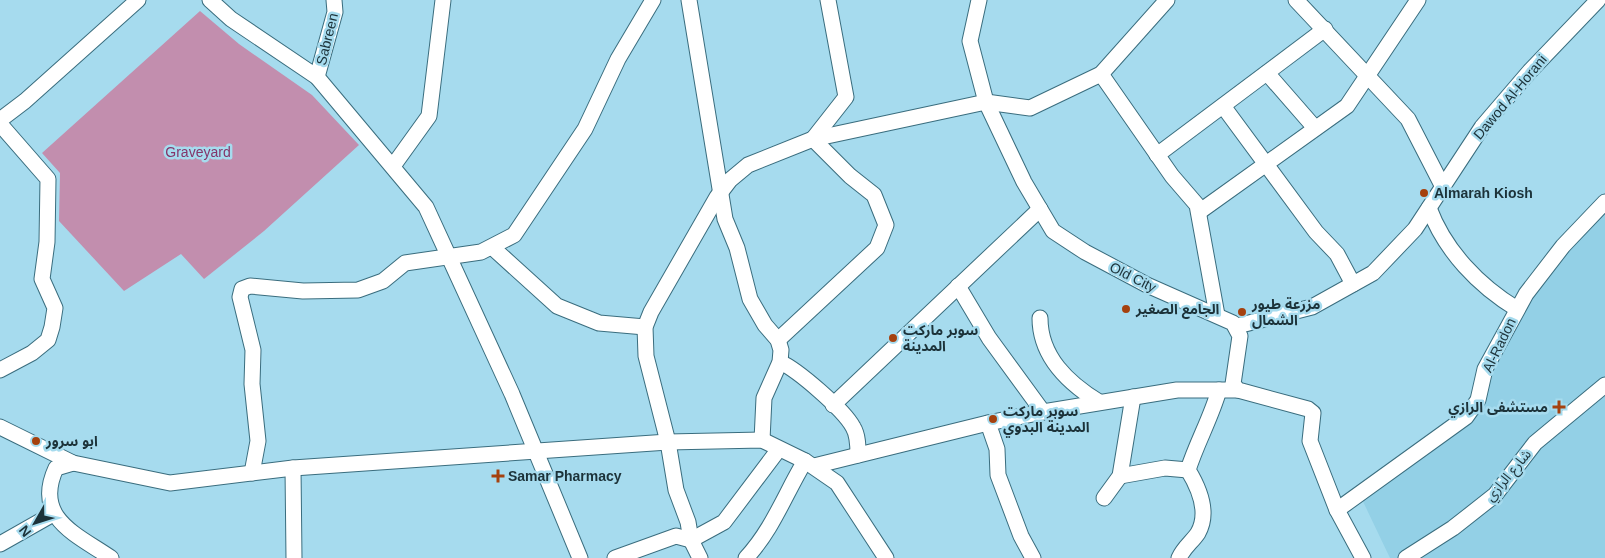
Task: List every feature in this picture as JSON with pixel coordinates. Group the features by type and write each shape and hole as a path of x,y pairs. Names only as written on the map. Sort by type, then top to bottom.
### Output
{"street":[{"path":"0,120 26,102 138,0"},
{"path":"210,0 231,20 317,77 426,206 512,394 580,558"},
{"name":"Sabreen","path":"317,77 335,12 334,0"},
{"path":"393,166 429,116 443,0"},
{"path":"252,473 258,441 252,384 253,350 240,297 244,288 250,286 303,291 358,290 383,281 405,263 469,255 493,248 515,235 576,143 597,107 618,59 653,0"},
{"path":"689,0 722,189 725,219 737,248 750,299 765,325 778,340 781,354 780,362 765,395 761,419 762,440"},
{"path":"813,139 846,97 828,0"},
{"name":"Old City","path":"979,0 970,41 986,102 1053,231 1085,252 1147,285 1231,321 1236,326"},
{"path":"700,558 691,540 688,522 676,490 668,442 646,356 645,328 651,312 722,189 748,165 813,139 986,102 1030,108 1101,74 1167,0"},
{"path":"1296,0 1408,119 1443,187"},
{"path":"1199,212 1346,106 1418,0"},
{"name":"Dawod Al-Horani","path":"1236,326 1312,307 1373,273 1415,229 1482,127 1530,71 1598,0"},
{"path":"1157,155 1325,30"},
{"path":"1267,73 1315,128"},
{"path":"1101,74 1172,176 1196,203 1217,315"},
{"path":"1223,106 1316,232 1337,254 1353,284"},
{"path":"0,124 48,179 47,242 42,279 55,308 48,340 32,353 0,370"},
{"path":"778,340 877,248 886,224 874,195 850,176 813,139"},
{"name":"Al-Radon","path":"1337,510 1466,417 1478,400 1485,369 1517,309 1563,246 1605,202"},
{"path":"1429,208 1439,228 1459,259 1485,286 1517,309"},
{"path":"833,405 1040,209"},
{"path":"493,248 557,306 600,323 645,328"},
{"path":"958,286 989,338 1043,412"},
{"path":"1040,318 1042,341 1048,355 1069,380 1099,402"},
{"path":"1236,326 1240,336 1232,380 1238,390"},
{"path":"780,362 796,371 833,405 854,428 858,455"},
{"name":"شارع الرازي","path":"1406,558 1453,528 1495,495 1535,443 1605,386"},
{"path":"746,558 771,527 791,482 810,464 858,455 988,422 1099,402 1177,390 1238,390 1313,412 1310,441 1337,510 1363,558"},
{"path":"1188,470 1196,446 1210,419 1219,390"},
{"path":"1104,498 1120,476 1133,397"},
{"path":"988,422 998,449 998,475 1021,536 1033,558"},
{"path":"0,427 73,463 170,483 293,468 668,442 762,440 810,464 837,483 886,558"},
{"path":"615,558 676,536 691,540 724,522 779,450"},
{"path":"73,463 56,468 52,476 48,497 53,514 65,526 110,558"},
{"path":"293,468 294,558"},
{"path":"1120,476 1165,468 1188,470"},
{"path":"1178,558 1184,546 1197,535 1203,521 1203,505 1196,483 1188,470"},
{"path":"0,544 53,514"}],"shaded area":[{"path":"1605,207 1605,558 1390,558 1357,489 1464,423 1514,311"}],"green space":[{"name":"Graveyard","path":"200,11 239,44 312,95 359,145 264,231 204,279 181,254 124,291 59,221 60,173 42,153"}],"place":[{"name":"Almarah Kiosh","path":"1424,193"},
{"name":"الجامع الصغير","path":"1126,309"},
{"name":"مزرعة طيور الشمال","path":"1242,312"},
{"name":"سوبر ماركت المدينة","path":"893,338"},
{"name":"مستشفى الرازي","path":"1559,407"},
{"name":"سوبر ماركت المدينة البدوي","path":"993,419"},
{"name":"ابو سرور","path":"36,441"},
{"name":"Samar Pharmacy","path":"498,476"}]}
